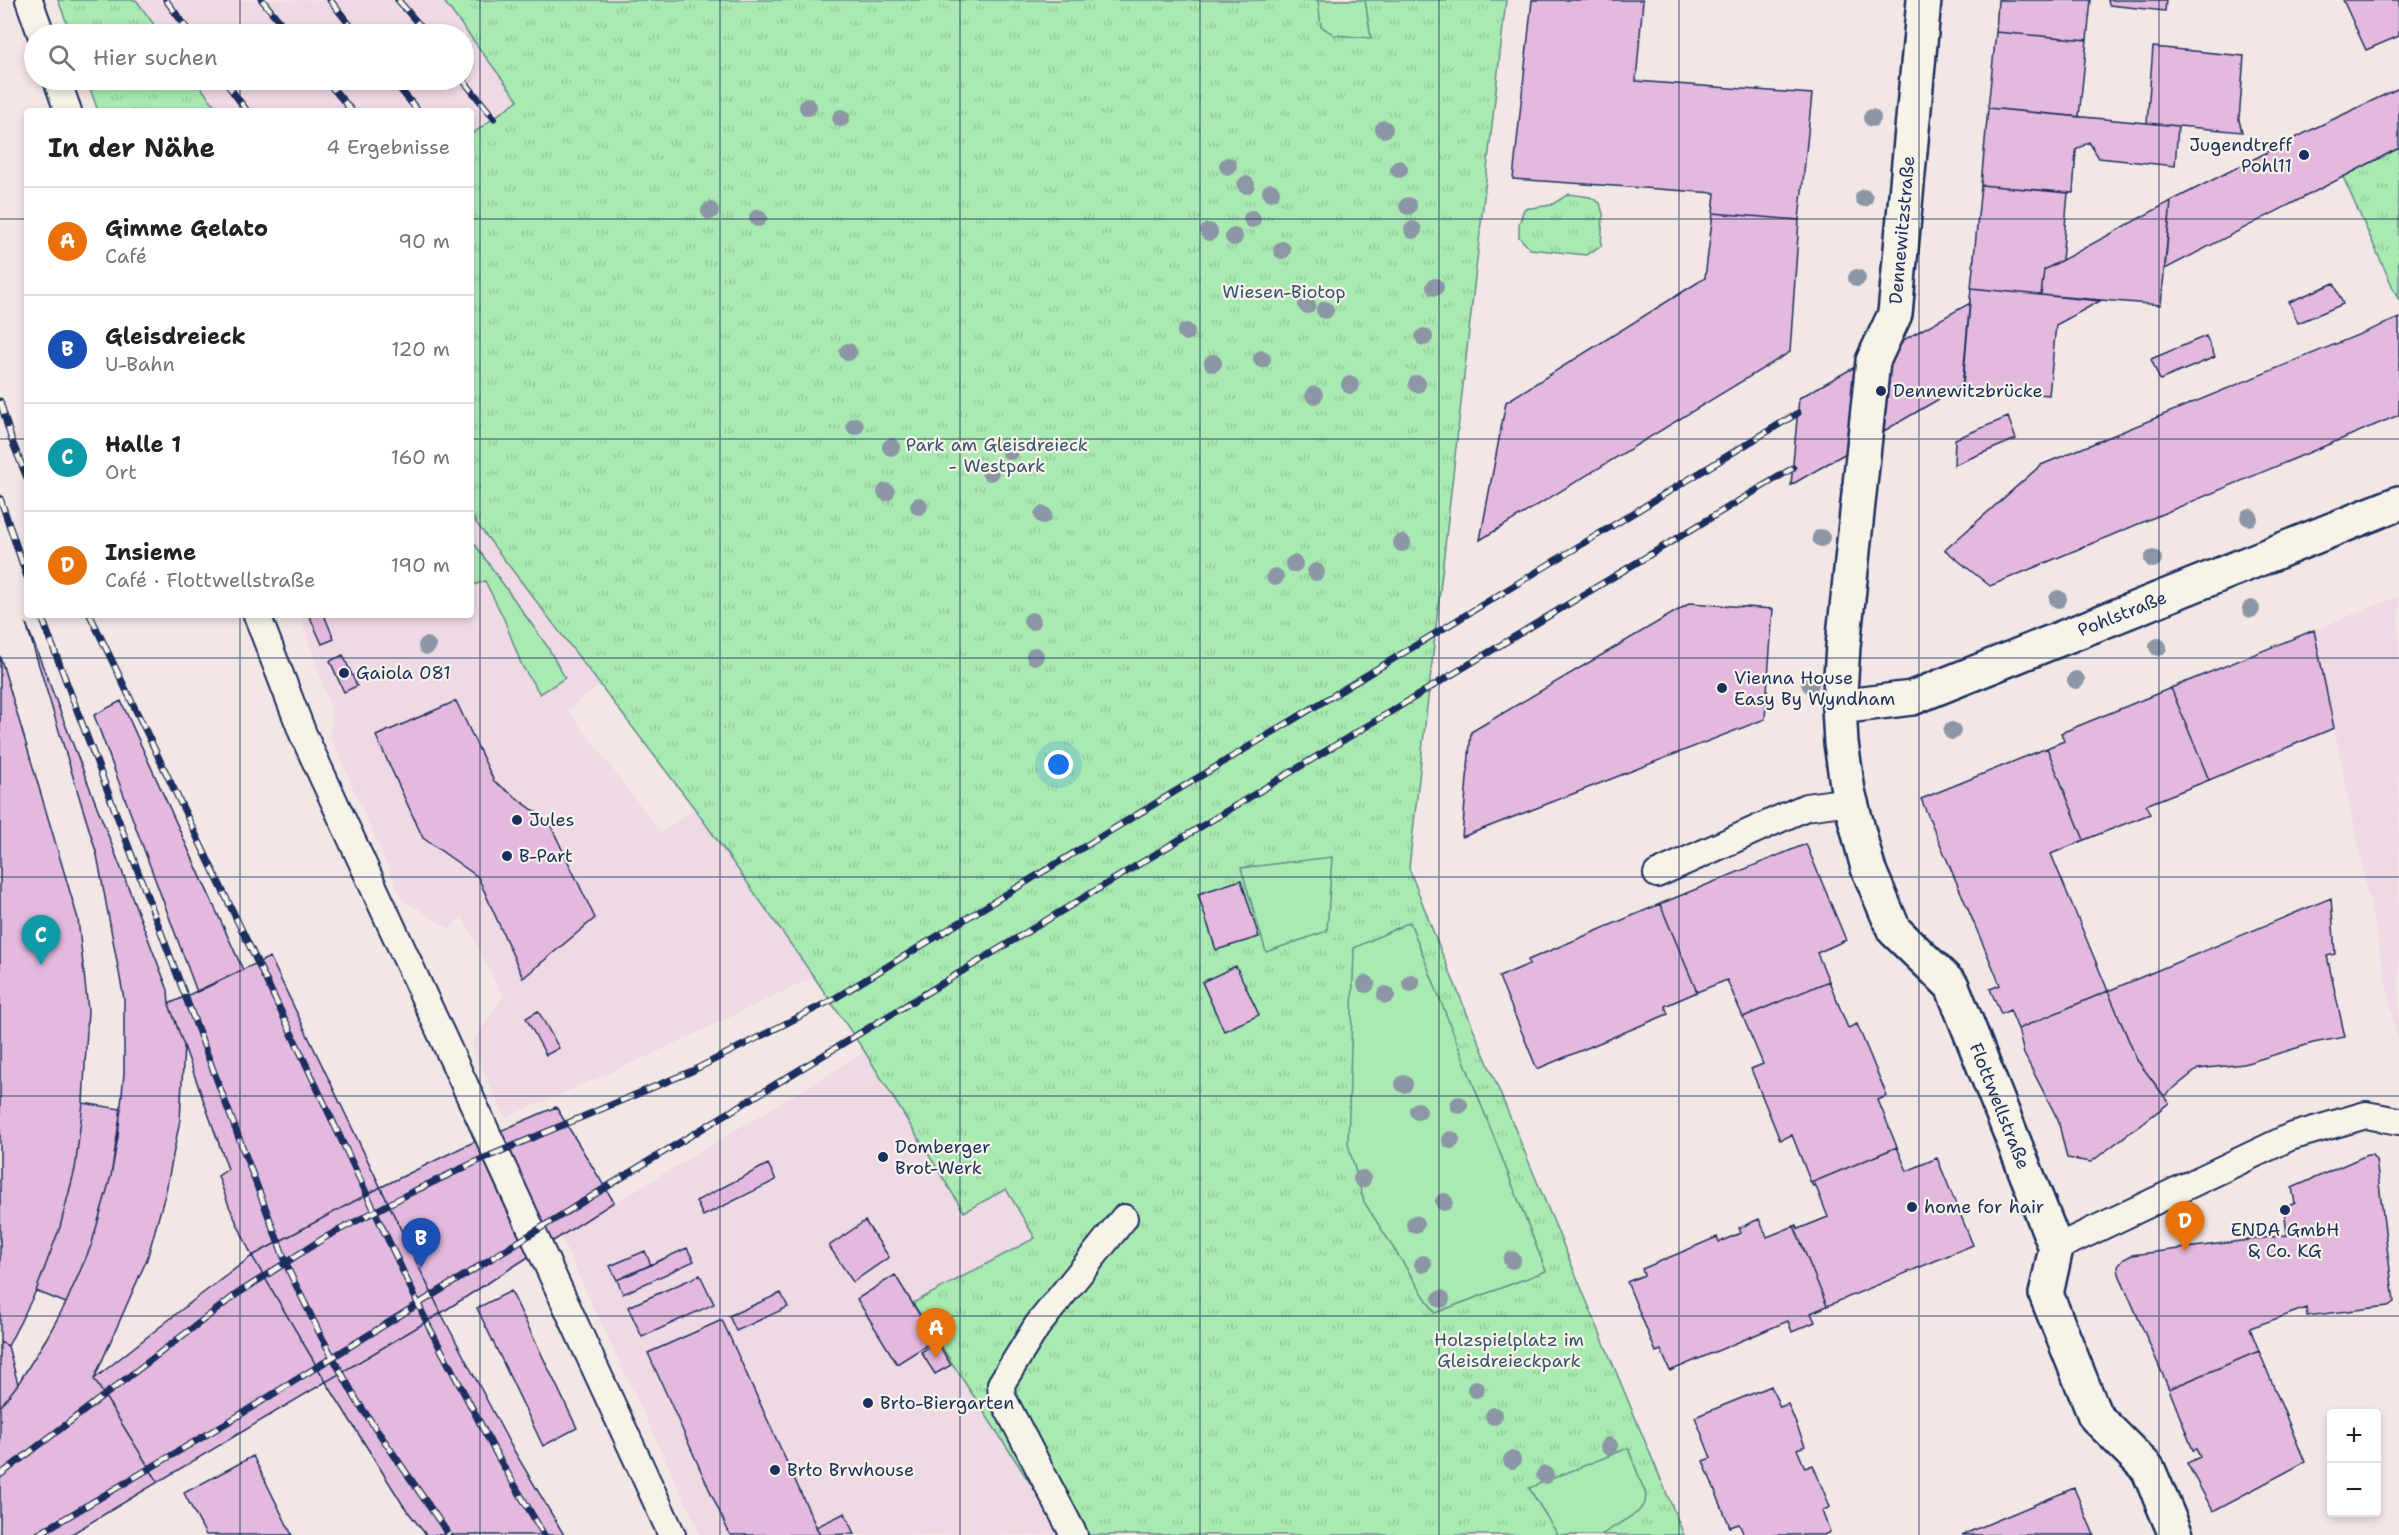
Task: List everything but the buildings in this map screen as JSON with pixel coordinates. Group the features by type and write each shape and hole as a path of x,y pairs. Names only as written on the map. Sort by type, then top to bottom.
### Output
{"street":[{"name":"Dennewitzstraße","path":"1839,707 1843,645 1873,361 1894,314 1924,0"},
{"name":"Pohlstraße","path":"1839,707 1912,698 2399,503"},
{"name":"Flottwellstraße","path":"1839,707 1841,743 1850,801 1868,868 1894,930 1952,986 2056,1248"},
{"path":"2056,1248 2046,1294 2095,1416 2148,1469 2176,1535"}],"lane":[{"path":"29,0 37,24"},
{"path":"61,90 67,108"},
{"path":"258,618 303,734 672,1535"},
{"path":"1657,874 1806,807 1850,801"},
{"path":"2056,1248 2290,1137 2366,1115 2399,1121"},
{"path":"1074,1535 1002,1397 1001,1384 1037,1326 1124,1218"}],"shaded area":[{"path":"136,0 443,0 461,24 154,24"},
{"path":"474,41 518,100 474,133 474,108 217,108 203,90 474,90"},
{"path":"474,520 600,685 568,710 661,833 695,809 814,977 648,1056 505,1118 471,1044 503,997 462,916 450,929 402,899 330,736 332,713 301,618 474,618"},
{"path":"2399,596 2399,1046 2314,630"},
{"path":"865,1052 964,1212 1006,1188 1035,1239 913,1304 1058,1526 1060,1535 701,1535 560,1236"}],"green space":[{"path":"58,0 136,0 154,24 67,24"},
{"name":"Park am Gleisdreieck - Westpark","path":"443,0 1506,0 1409,868 1436,939 1684,1535 1060,1535 1058,1526 913,1303 1035,1238 1006,1189 964,1212 865,1052 814,977 695,809 474,520 474,133 518,100 474,41 474,24 461,24"},
{"path":"1318,0 1365,0 1371,38 1334,35 1321,26"},
{"path":"91,90 203,90 217,108 97,108"},
{"path":"2399,148 2399,301 2343,177"},
{"path":"1569,194 1590,197 1600,203 1603,214 1601,246 1586,255 1530,249 1519,237 1519,224 1524,209 1551,205"},
{"path":"474,543 547,646 565,678 540,694 522,666 504,619 485,581 474,585"},
{"path":"1332,857 1327,931 1266,952 1241,868"},
{"path":"1410,922 1546,1271 1435,1313 1364,1202 1348,1144 1354,948"},
{"path":"1628,1448 1646,1495 1645,1503 1638,1512 1601,1535 1558,1535 1529,1488"}],"railway":[{"path":"166,0 184,24"},
{"path":"262,0 282,24"},
{"path":"330,0 349,24"},
{"path":"398,0 418,24"},
{"path":"231,90 245,108"},
{"path":"334,90 349,108"},
{"path":"401,90 416,108"},
{"path":"471,90 494,118"},
{"path":"0,401 24,471"},
{"path":"0,1475 237,1294 324,1238 482,1159 692,1071 832,1000 1798,413"},
{"path":"37,1535 238,1416 634,1170 1793,468"},
{"path":"0,498 24,568"},
{"path":"42,618 290,1273 357,1401 449,1535"},
{"path":"91,618 289,1028 429,1327 497,1455 544,1535"}],"place":[{"name":"Jugendtreff Pohl11","path":"2304,155"},
{"name":"Dennewitzbrücke","path":"1881,391"},
{"name":"Gaiola 081","path":"344,673"},
{"name":"Vienna House Easy By Wyndham","path":"1722,688"},
{"name":"Jules","path":"517,820"},
{"name":"B-Part","path":"507,856"},
{"name":"Halle 1","path":"41,965"},
{"name":"Domberger Brot-Werk","path":"883,1157"},
{"name":"home for hair","path":"1912,1207"},
{"name":"ENDA GmbH & Co. KG","path":"2285,1210"},
{"name":"Insieme","path":"2185,1251"},
{"name":"Gleisdreieck","path":"421,1268"},
{"name":"Gimme Gelato","path":"936,1358"},
{"name":"Brło-Biergarten","path":"868,1403"},
{"name":"Brło Brwhouse","path":"775,1470"}],"park label":[{"name":"Wiesen-Biotop","path":"1284,292"},
{"name":"Holzspielplatz im Gleisdreieckpark","path":"1509,1350"}]}
